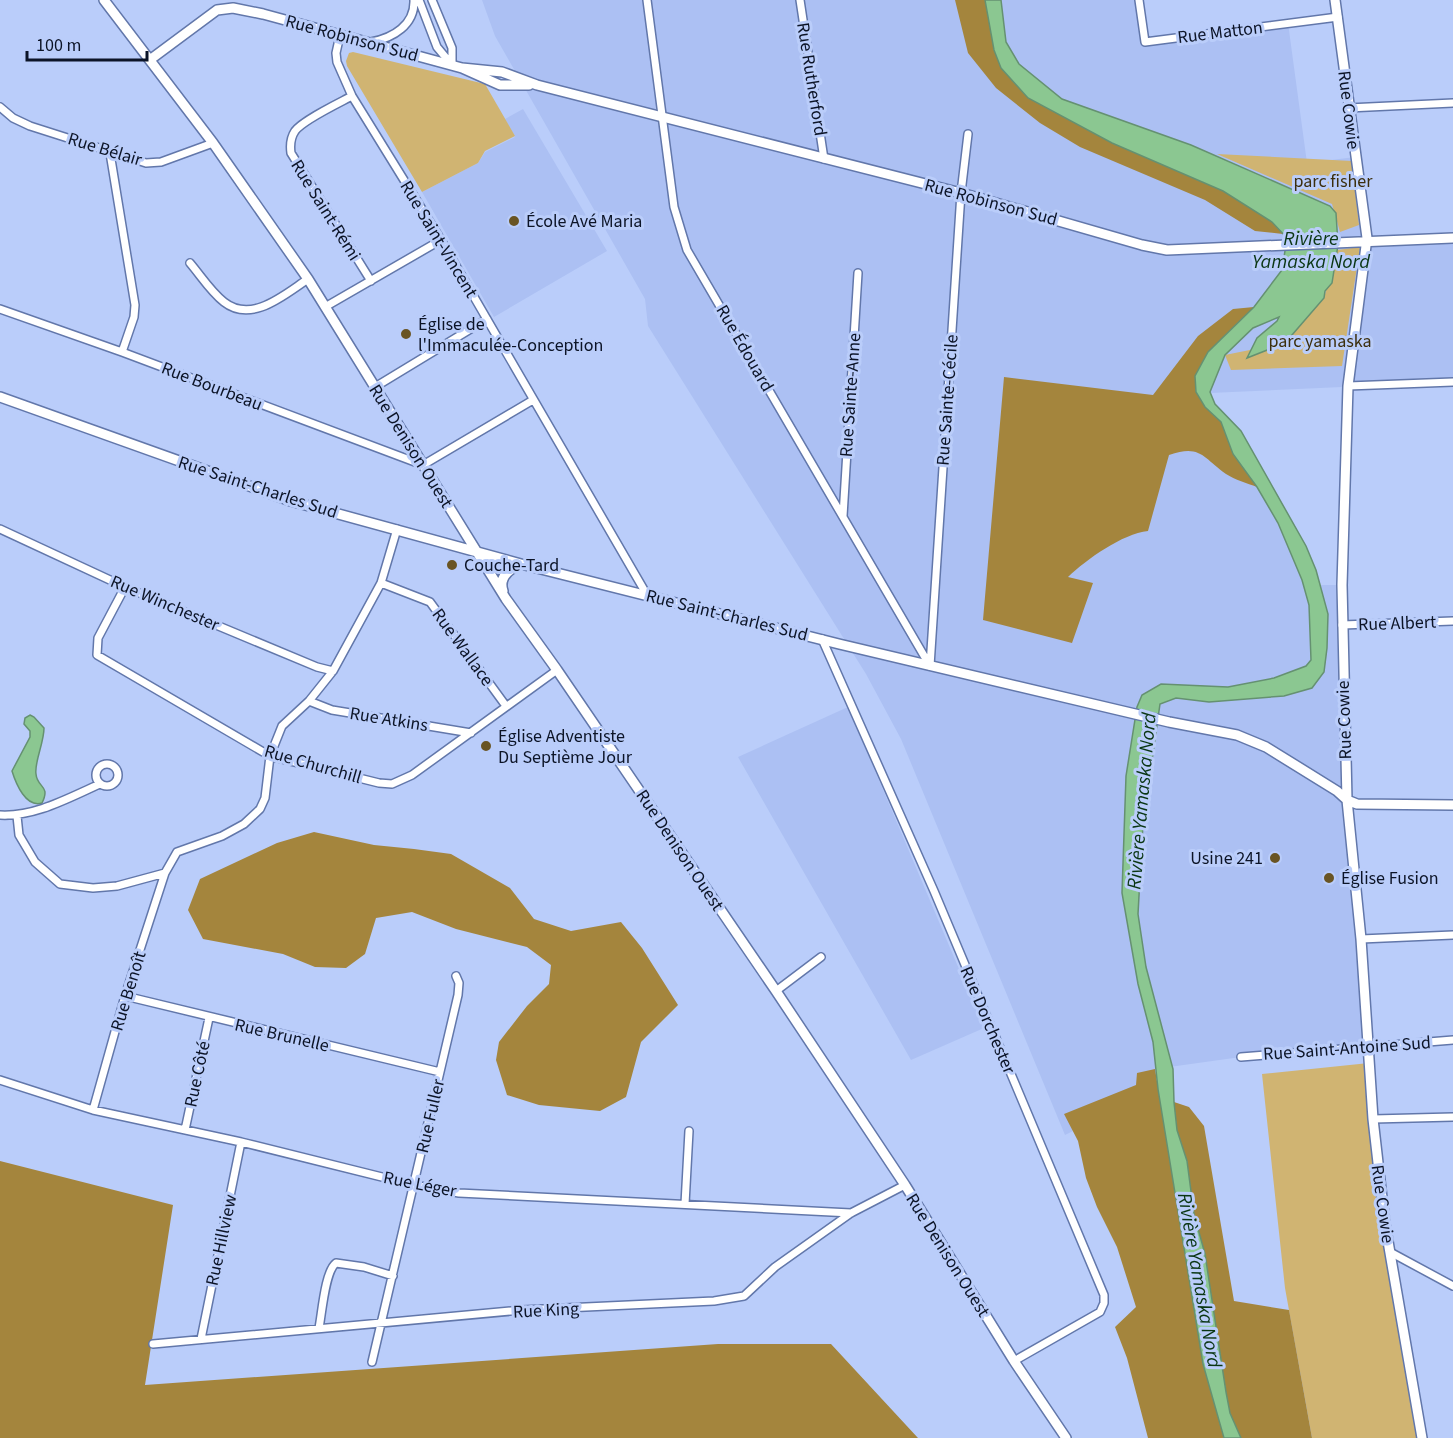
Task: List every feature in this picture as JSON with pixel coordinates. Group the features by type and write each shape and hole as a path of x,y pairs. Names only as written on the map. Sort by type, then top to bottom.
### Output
{"street":[{"name":"Rue Denison Ouest","path":"104,0 213,143 308,279 506,599 776,991 905,1185 1014,1361 1066,1438"},
{"path":"370,43 387,39 401,30 409,19 414,0"},
{"path":"419,0 437,47 452,65"},
{"path":"432,0 452,48 452,65"},
{"name":"Rue Édouard","path":"647,0 674,207 687,250 930,666"},
{"name":"Rue Rutherford","path":"800,0 824,159"},
{"name":"Rue Matton","path":"1139,0 1145,42 1338,16"},
{"name":"Rue Cowie","path":"1335,0 1348,108 1366,221 1348,386 1342,625 1347,800 1361,939 1373,1119 1390,1252 1422,1438"},
{"name":"Rue Robinson Sud","path":"151,59 218,10 232,8 263,14 462,68 502,72 537,85 961,193 1142,245 1167,250 1453,238"},
{"name":"Rue Saint-Vincent","path":"340,35 336,52 337,62 352,96 441,240 647,596"},
{"name":"Rue Saint-Rémi","path":"352,96 303,124 295,131 290,145 291,153 371,281"},
{"path":"1348,108 1453,102"},
{"name":"Rue Bélair","path":"0,107 13,118 30,126 146,163 161,162 213,143"},
{"name":"Rue Sainte-Cécile","path":"930,666 961,193 968,134"},
{"path":"110,153 135,305 134,317 122,352"},
{"path":"325,307 441,240"},
{"path":"190,263 225,303 242,310 269,305 308,279"},
{"name":"Rue Sainte-Anne","path":"843,516 858,273"},
{"name":"Rue Bourbeau","path":"0,309 122,352 423,465"},
{"path":"375,387 487,319"},
{"path":"1348,386 1453,382"},
{"name":"Rue Saint-Charles Sud","path":"0,397 291,501 521,564 930,666 1169,722 1237,735 1266,747 1356,804 1453,805"},
{"path":"423,465 533,400"},
{"name":"Rue Winchester","path":"0,529 125,587 317,667 333,671"},
{"name":"Rue Benoît","path":"93,1110 125,996 165,873 177,852 222,836 244,824 260,809 265,798 270,756 282,726 309,701 333,671 381,583 397,529"},
{"path":"506,599 501,586 503,577 511,568 521,564"},
{"name":"Rue Wallace","path":"381,583 430,602 506,706"},
{"name":"Rue Churchill","path":"125,587 99,638 97,655 270,756 379,783 392,784 412,776 557,670"},
{"name":"Rue Albert","path":"1342,625 1453,621"},
{"name":"Rue Dorchester","path":"822,639 934,891 1040,1148 1104,1295 1104,1303 1100,1312 1014,1361"},
{"name":"Rue Atkins","path":"309,701 332,710 471,733"},
{"path":"0,816 17,816 54,805 100,784"},
{"path":"17,816 19,835 34,862 60,884 93,888 117,886 165,873"},
{"path":"1361,939 1453,935"},
{"path":"776,991 821,957"},
{"name":"Rue Fuller","path":"372,1362 458,995 459,983 456,976"},
{"name":"Rue Brunelle","path":"125,996 440,1072"},
{"name":"Rue Côté","path":"185,1130 209,1018"},
{"name":"Rue Saint-Antoine Sud","path":"1242,1057 1453,1040"},
{"name":"Rue Léger","path":"0,1080 93,1110 241,1142 414,1185 459,1193 851,1213"},
{"path":"1373,1119 1453,1117"},
{"path":"685,1204 689,1131"},
{"name":"Rue Hillview","path":"201,1339 241,1142"},
{"name":"Rue King","path":"153,1344 522,1310 714,1301 744,1296 775,1267 851,1213 905,1185"},
{"path":"1390,1252 1453,1286"},
{"path":"319,1328 333,1265 336,1263 364,1267 393,1276"}],"shaded area":[{"path":"482,0 1139,0 1145,41 1288,23 1307,163 1355,157 1366,241 1453,238 1453,382 1210,393 1215,404 1241,431 1306,546 1321,585 1342,585 1346,746 1368,1046 1241,1057 1155,1069 1158,1089 1065,1135 901,739 866,674 648,326 645,299 495,36"},
{"path":"955,0 985,0 994,50 1001,68 1028,98 1112,143 1223,191 1272,222 1283,234 1255,231 1205,200 1080,147 1040,123 996,88 968,53"},
{"name":"École Avé Maria","path":"523,109 607,251 494,317 422,192 478,163 485,152 515,137 505,119"},
{"path":"1254,307 1208,352 1195,376 1196,392 1205,407 1221,422 1233,454 1257,487 1230,476 1201,454 1188,451 1169,455 1148,531 1127,537 1105,548 1068,577 1093,583 1072,643 983,620 1004,377 1153,395 1198,336 1233,309"},
{"path":"848,707 984,1028 911,1060 738,757"},
{"path":"314,832 374,845 451,854 510,888 534,919 571,931 621,922 642,948 678,1005 641,1042 626,1097 600,1111 539,1105 507,1095 496,1060 499,1042 527,1006 549,984 551,965 527,947 456,929 412,912 376,918 365,954 346,968 315,967 283,954 203,939 188,910 200,879 277,843"},
{"path":"1155,1069 1203,1364 1224,1438 1148,1438 1127,1358 1115,1327 1136,1307 1117,1247 1097,1207 1086,1178 1078,1141 1064,1114 1136,1085 1137,1073"},
{"path":"1174,1102 1189,1107 1204,1126 1234,1301 1289,1310 1312,1438 1241,1438 1230,1413 1205,1254 1194,1214 1187,1161 1177,1130"},
{"path":"0,1161 173,1205 145,1385 718,1344 831,1344 918,1438 0,1438"}],"green space":[{"path":"353,52 485,84 515,136 485,151 478,163 422,192 347,66 349,53"},
{"name":"parc fisher","path":"1217,154 1352,161 1359,225 1340,232 1332,204"},
{"name":"parc yamaska","path":"1360,247 1342,366 1231,370 1225,355 1285,343 1324,298 1337,250"},
{"path":"1369,1063 1373,1119 1422,1438 1312,1438 1285,1288 1262,1074"}],"water":[{"name":"Rivière Yamaska Nord","path":"985,0 1001,0 1006,42 1019,64 1062,99 1191,145 1330,206 1336,213 1338,245 1332,283 1325,291 1324,298 1285,343 1247,358 1257,338 1279,317 1253,328 1225,355 1210,392 1215,404 1241,431 1306,546 1316,570 1328,614 1324,672 1312,688 1284,696 1209,702 1176,698 1160,704 1143,824 1138,914 1146,967 1173,1069 1177,1130 1187,1161 1194,1214 1205,1254 1230,1413 1241,1438 1224,1438 1203,1364 1158,1089 1153,1042 1138,984 1122,893 1126,776 1137,707 1142,695 1161,684 1228,687 1274,678 1306,666 1311,660 1309,605 1302,580 1278,523 1257,487 1233,454 1221,422 1205,407 1196,392 1195,376 1208,352 1254,307 1282,270 1287,238 1272,222 1223,191 1112,143 1028,98 1001,68 994,50"},
{"path":"30,715 44,728 36,769 37,779 45,793 42,803 36,804 22,794 12,771 30,737 30,731 24,724 25,718"}],"place":[{"name":"École Avé Maria","path":"514,221"},
{"name":"Église de l'Immaculée-Conception","path":"406,334"},
{"name":"Couche-Tard","path":"452,565"},
{"name":"Église Adventiste Du Septième Jour","path":"486,746"},
{"name":"Usine 241","path":"1275,858"},
{"name":"Église Fusion","path":"1329,878"}]}
